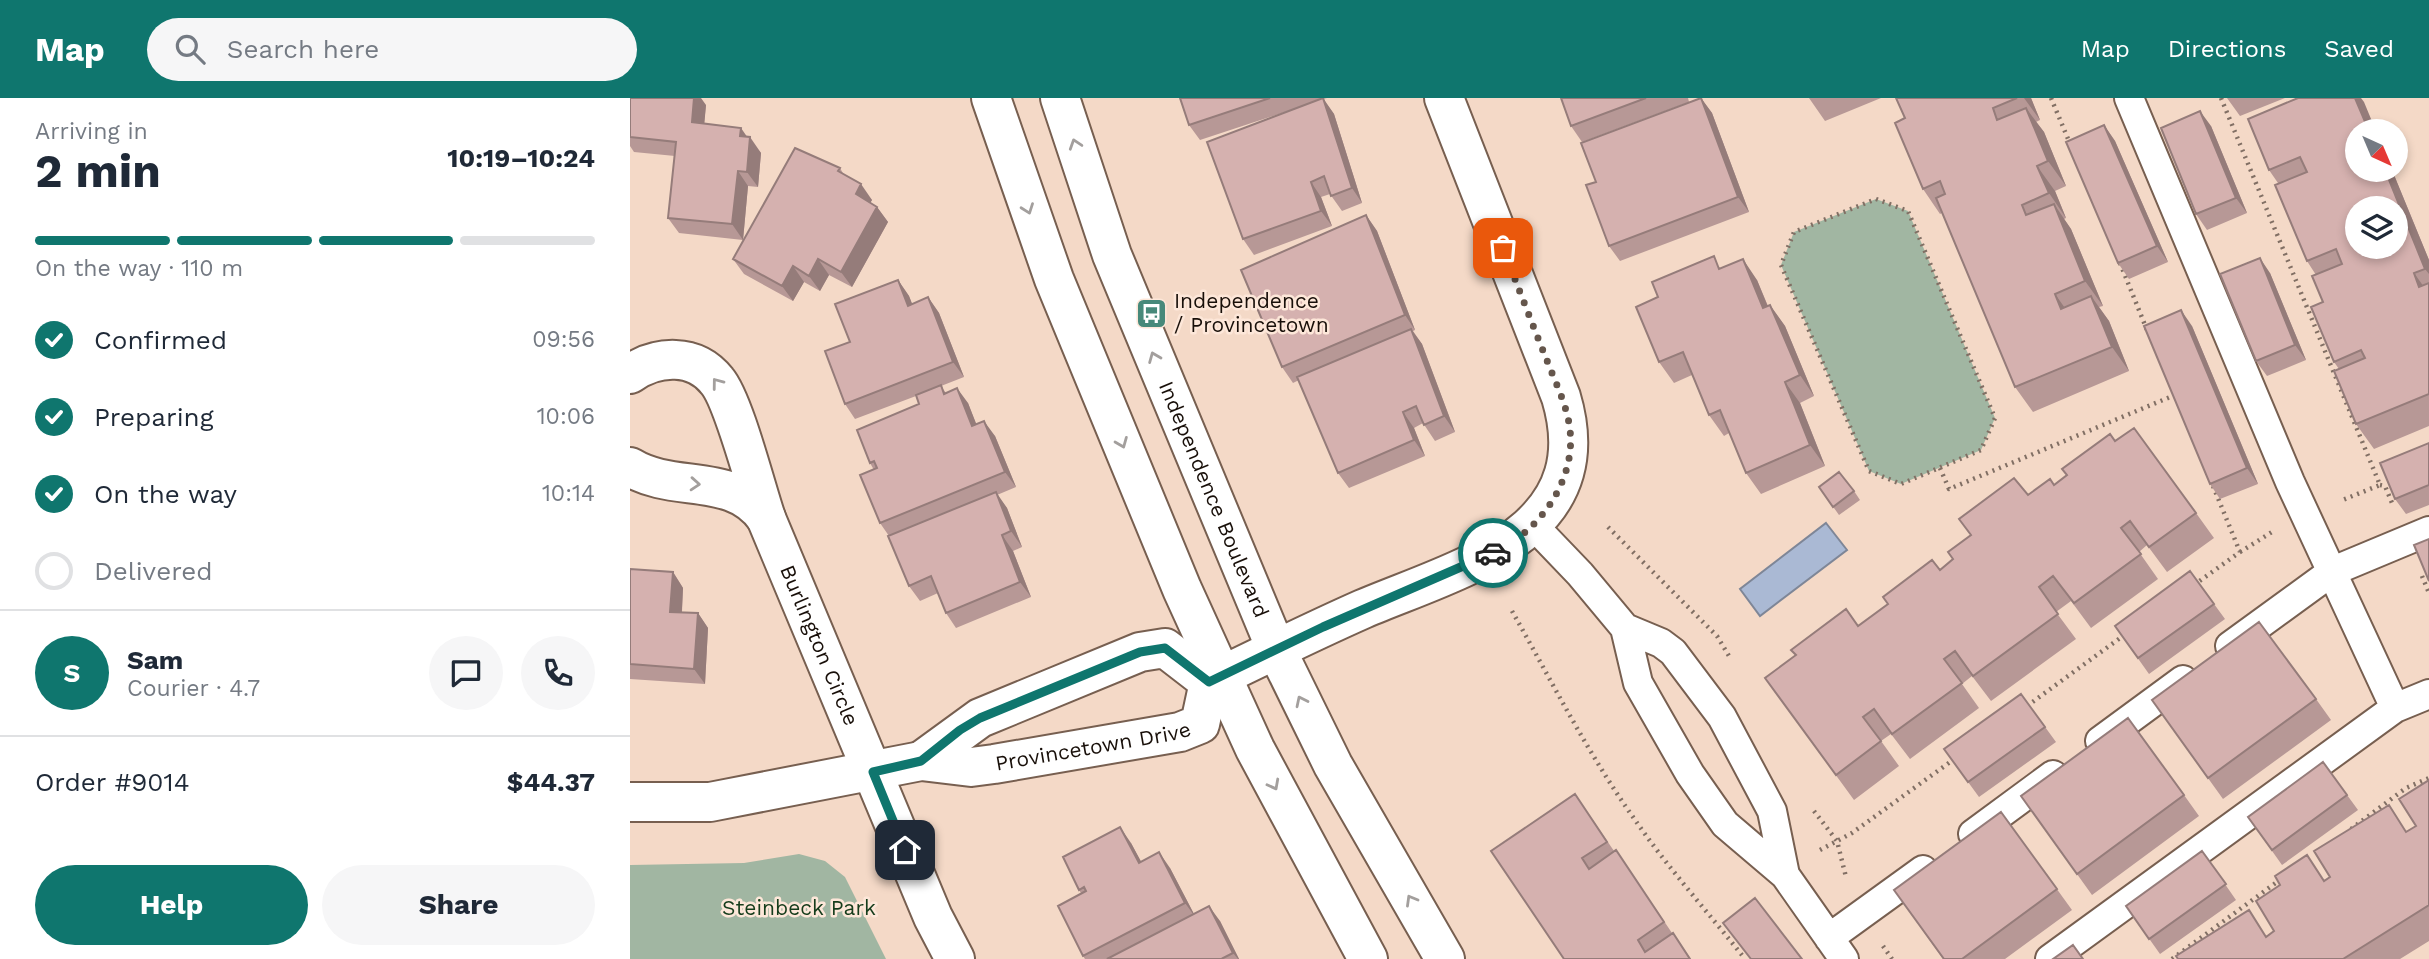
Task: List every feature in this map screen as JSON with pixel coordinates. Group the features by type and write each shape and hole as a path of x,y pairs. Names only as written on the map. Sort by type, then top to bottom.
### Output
{"street":[{"path":"991,98 1054,279 1215,679 1368,959"},
{"name":"Independence Boulevard","path":"1060,98 1112,255 1276,649 1333,765 1445,959"},
{"path":"1215,679 1276,649 1498,551 1533,525 1549,506 1565,476 1569,424 1444,98"},
{"name":"Burlington Circle","path":"630,374 643,365 663,359 683,360 702,368 718,381 728,401 766,518 933,917 955,959"},
{"name":"Burlington Circle","path":"630,467 646,477 665,482 701,484 735,492 757,505 766,518"},
{"path":"921,761 980,718 1140,652 1165,648 1215,679"},
{"name":"Provincetown Drive","path":"630,802 710,802 921,761 971,767 1180,732 1200,724 1215,679"}],"lane":[{"path":"2129,98 2290,482 2395,708"},
{"path":"1533,525 1580,574 1625,628 1638,683 1690,774 1725,824 1785,875 1837,949 1947,852 2333,571 2429,531"},
{"path":"1625,628 1661,643 1673,652 1722,717 1772,811 1785,875"},
{"path":"2050,959 2395,708 2429,694"}],"path":[{"path":"2051,98 2072,150"},
{"path":"2221,98 2380,485"},
{"path":"1876,199 1908,211 1995,418 1981,450 1940,468 1901,484 1869,471 1781,265 1794,232 1876,199"},
{"path":"2115,253 2153,343"},
{"path":"2169,382 2180,407"},
{"path":"1940,468 1949,489 2175,395"},
{"path":"2210,480 2240,552"},
{"path":"2330,505 2380,485 2385,486 2394,506"},
{"path":"2185,592 2278,528"},
{"path":"1512,611 1605,776 1653,846 1745,959"},
{"path":"2018,712 2129,632"},
{"path":"1819,851 1963,752"},
{"path":"2339,837 2406,788 2429,778"},
{"path":"1837,841 1847,880"},
{"path":"2172,959 2284,877"},
{"path":"1727,936 1735,929"}],"green space":[{"path":"1876,199 1908,211 1995,418 1981,450 1901,484 1869,471 1781,265 1794,232"},
{"name":"Steinbeck Park","path":"799,854 825,861 845,877 886,959 630,959 630,865 744,863"}],"water":[{"path":"1826,523 1847,550 1760,616 1740,589"}],"building":[{"path":"630,98 694,98 692,122 741,128 740,136 750,137 747,172 738,171 732,224 668,218 676,142 630,137"},
{"path":"1180,98 1270,98 1189,125"},
{"path":"1323,98 1352,188 1331,196 1324,176 1311,182 1321,211 1243,239 1207,142"},
{"path":"1561,98 1646,98 1571,126"},
{"path":"1701,98 1738,197 1609,246 1586,185 1596,182 1581,143"},
{"path":"1896,98 2017,98 1993,108 1997,120 2026,108 2048,161 2037,166 2049,193 2022,205 2026,215 2054,204 2085,281 2055,294 2061,309 2091,296 2112,347 2015,387 1936,198 1945,194 1940,181 1923,189 1895,123 1905,118"},
{"path":"2298,98 2355,98 2364,119 2345,119 2345,182 2390,182 2396,196 2345,196 2345,259 2408,259 2408,227 2425,269 2414,273 2419,287 2429,283 2429,394 2356,424 2334,371 2365,358 2361,350 2334,362 2311,307 2323,302 2312,276 2342,264 2336,249 2307,261 2275,185 2307,172 2300,157 2269,170 2248,119"},
{"path":"2200,111 2236,198 2196,214 2161,128"},
{"path":"2104,125 2157,246 2118,263 2066,142"},
{"path":"795,148 840,168 838,171 861,184 856,194 877,207 841,272 818,259 809,276 793,266 782,286 733,259"},
{"path":"1366,215 1405,315 1282,367 1241,270"},
{"path":"1714,256 1719,269 1743,259 1763,308 1770,305 1800,375 1785,382 1810,445 1746,473 1720,410 1709,415 1683,352 1659,362 1636,307 1658,297 1652,282"},
{"path":"2260,258 2295,345 2256,361 2220,274"},
{"path":"898,280 908,306 928,297 953,362 845,404 825,351 850,342 835,304"},
{"path":"2181,310 2247,468 2210,484 2144,326"},
{"path":"1411,329 1444,416 1424,425 1416,406 1403,412 1414,440 1338,473 1297,377"},
{"path":"941,385 944,394 957,388 972,426 984,421 1005,472 880,523 860,475 877,468 874,461 870,463 857,430 919,404 916,395"},
{"path":"2134,428 2196,513 2149,547 2130,521 2121,528 2141,554 2074,603 2053,576 2039,587 2058,614 1973,676 1955,651 1944,659 1962,683 1892,734 1874,709 1863,717 1881,741 1836,775 1765,678 1796,655 1791,650 1846,609 1858,626 1888,604 1883,597 1932,560 1940,570 1953,559 1948,552 1971,535 1959,519 2014,478 2028,495 2050,479 2054,485 2067,475 2062,469 2110,434 2115,441"},
{"path":"2429,443 2429,485 2395,499 2380,463"},
{"path":"1839,472 1854,491 1833,507 1819,487"},
{"path":"996,492 1011,531 1002,535 1020,582 946,613 931,576 909,586 888,536"},
{"path":"2429,539 2429,581 2414,545"},
{"path":"630,569 673,572 670,612 698,613 694,669 630,664"},
{"path":"2190,571 2214,604 2138,658 2115,626"},
{"path":"2259,622 2316,699 2208,778 2152,700"},
{"path":"2021,694 2045,727 1968,782 1944,749"},
{"path":"2128,718 2184,795 2077,874 2021,796"},
{"path":"2323,762 2347,795 2272,850 2248,817"},
{"path":"2429,780 2429,905 2343,959 2178,959 2176,956 2249,910 2266,937 2274,931 2256,901 2280,885 2275,876 2307,855 2324,881 2330,877 2314,851 2389,805 2406,832 2416,826 2399,799"},
{"path":"1575,794 1607,842 1582,858 1589,869 1616,850 1664,922 1638,940 1645,952 1673,933 1690,959 1564,959 1491,851"},
{"path":"2001,812 2057,889 1962,959 1944,959 1894,890"},
{"path":"1120,827 1139,863 1159,852 1185,903 1083,956 1058,906 1086,891 1084,887 1079,890 1063,857"},
{"path":"2202,851 2226,884 2149,939 2126,906"},
{"path":"1755,898 1802,959 1751,959 1723,923"},
{"path":"1209,906 1233,953 1224,959 1107,959"},
{"path":"2073,945 2083,959 2053,959"}],"way so far":[{"path":"1493,553 1533,525 1549,506 1565,476 1570,442 1569,424 1561,397 1503,248"}],"place":[{"name":"Independence / Provincetown","path":"1151,313"}],"route":[{"path":"905,850 873,772 921,761 980,718 1020,699 1140,652 1165,648 1209,682 1323,627 1493,553"}]}
